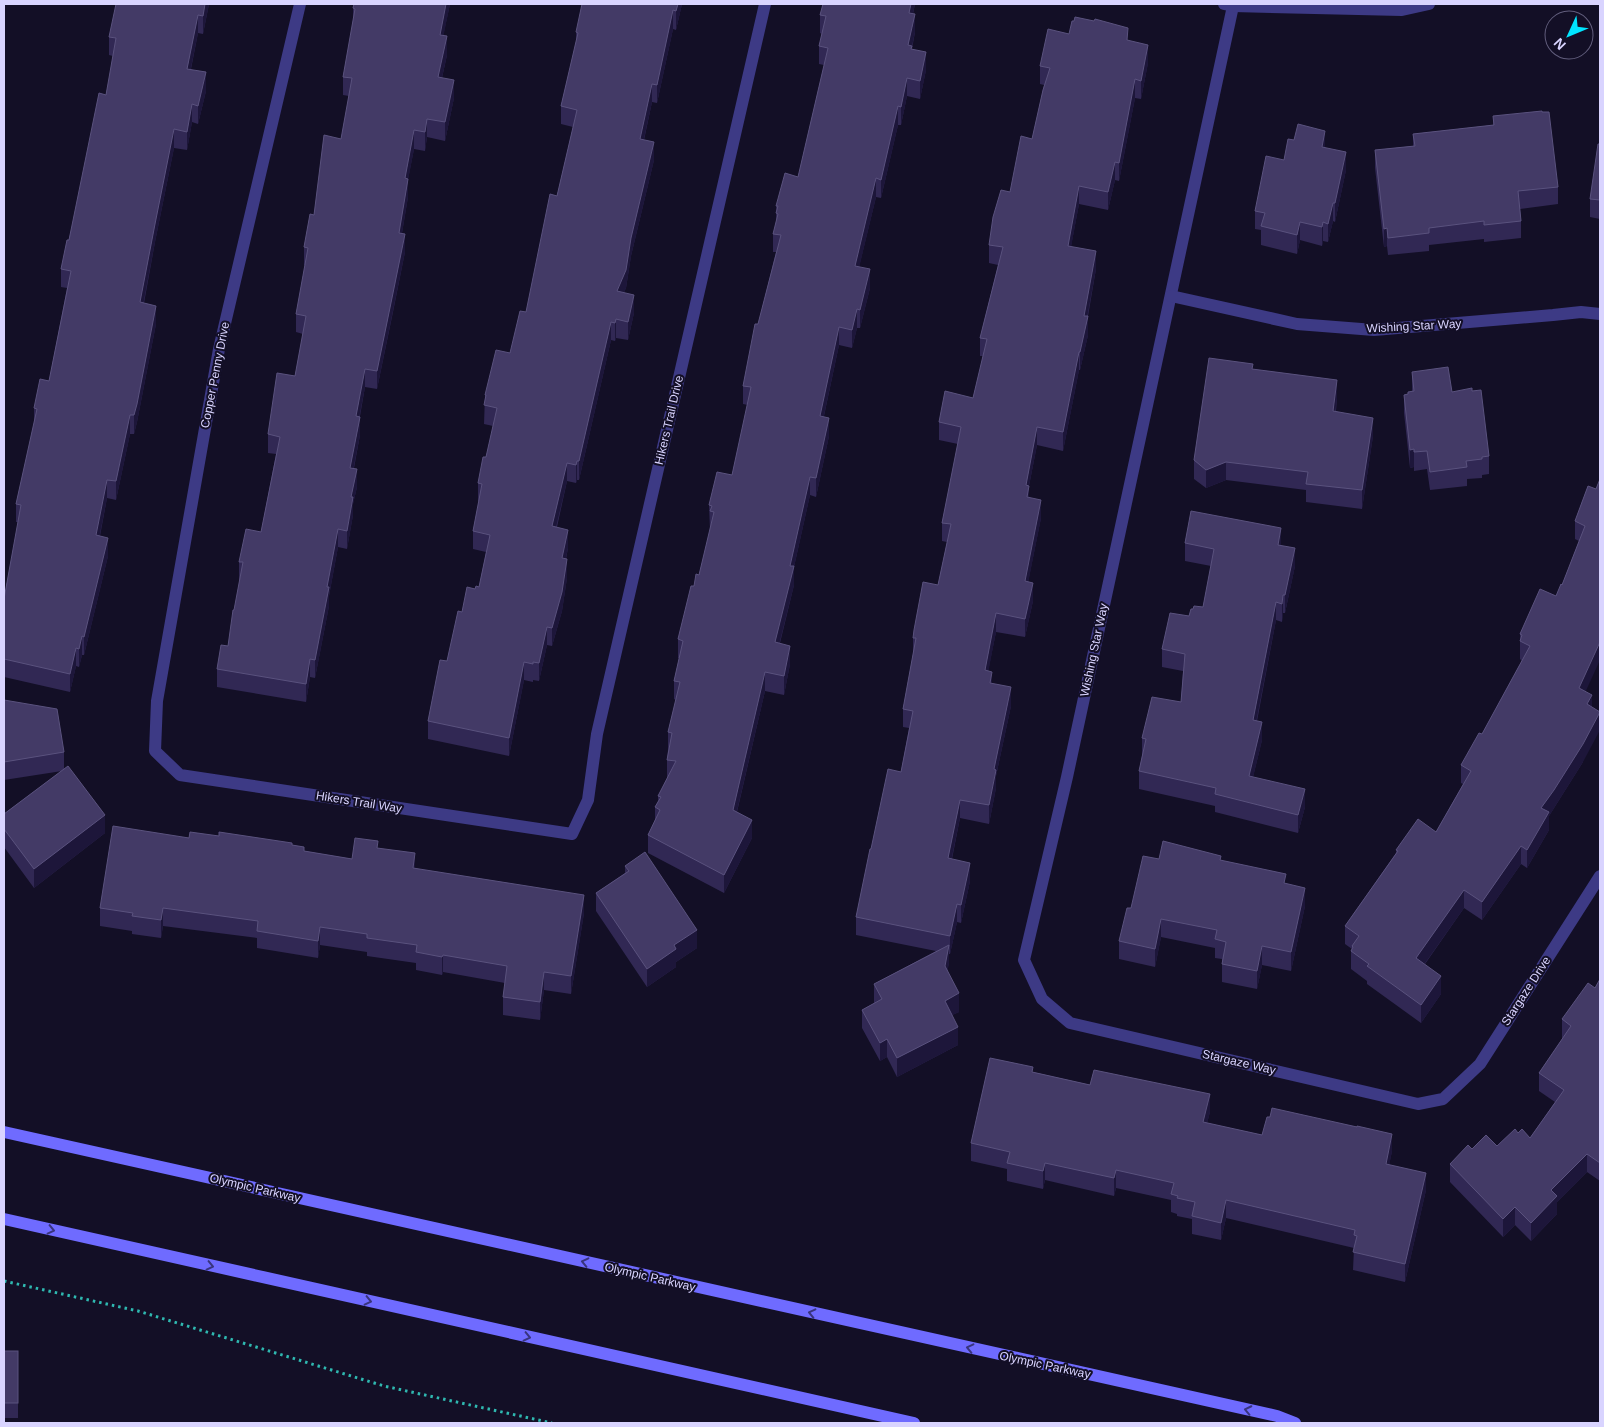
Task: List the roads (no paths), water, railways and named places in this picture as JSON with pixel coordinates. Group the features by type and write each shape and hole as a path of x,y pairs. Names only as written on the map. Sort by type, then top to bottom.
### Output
{"main road":[{"name":"Olympic Parkway","path":"4,1132 1277,1416 1295,1423"},
{"path":"4,1219 914,1423"}],"street":[{"name":"Copper Penny Drive","path":"155,751 158,701 219,349 300,4"},
{"name":"Hikers Trail Drive","path":"572,834 588,800 597,734 765,4"},
{"path":"1229,5 1402,10 1429,4"},
{"name":"Wishing Star Way","path":"1042,999 1024,960 1171,296 1229,5"},
{"name":"Wishing Star Way","path":"1171,296 1297,324 1374,330 1581,312 1600,314"},
{"name":"Hikers Trail Way","path":"155,751 180,775 572,834"},
{"name":"Stargaze Drive","path":"1443,1099 1480,1064 1600,876"},
{"name":"Stargaze Way","path":"1042,999 1070,1023 1418,1104 1443,1099"}]}
